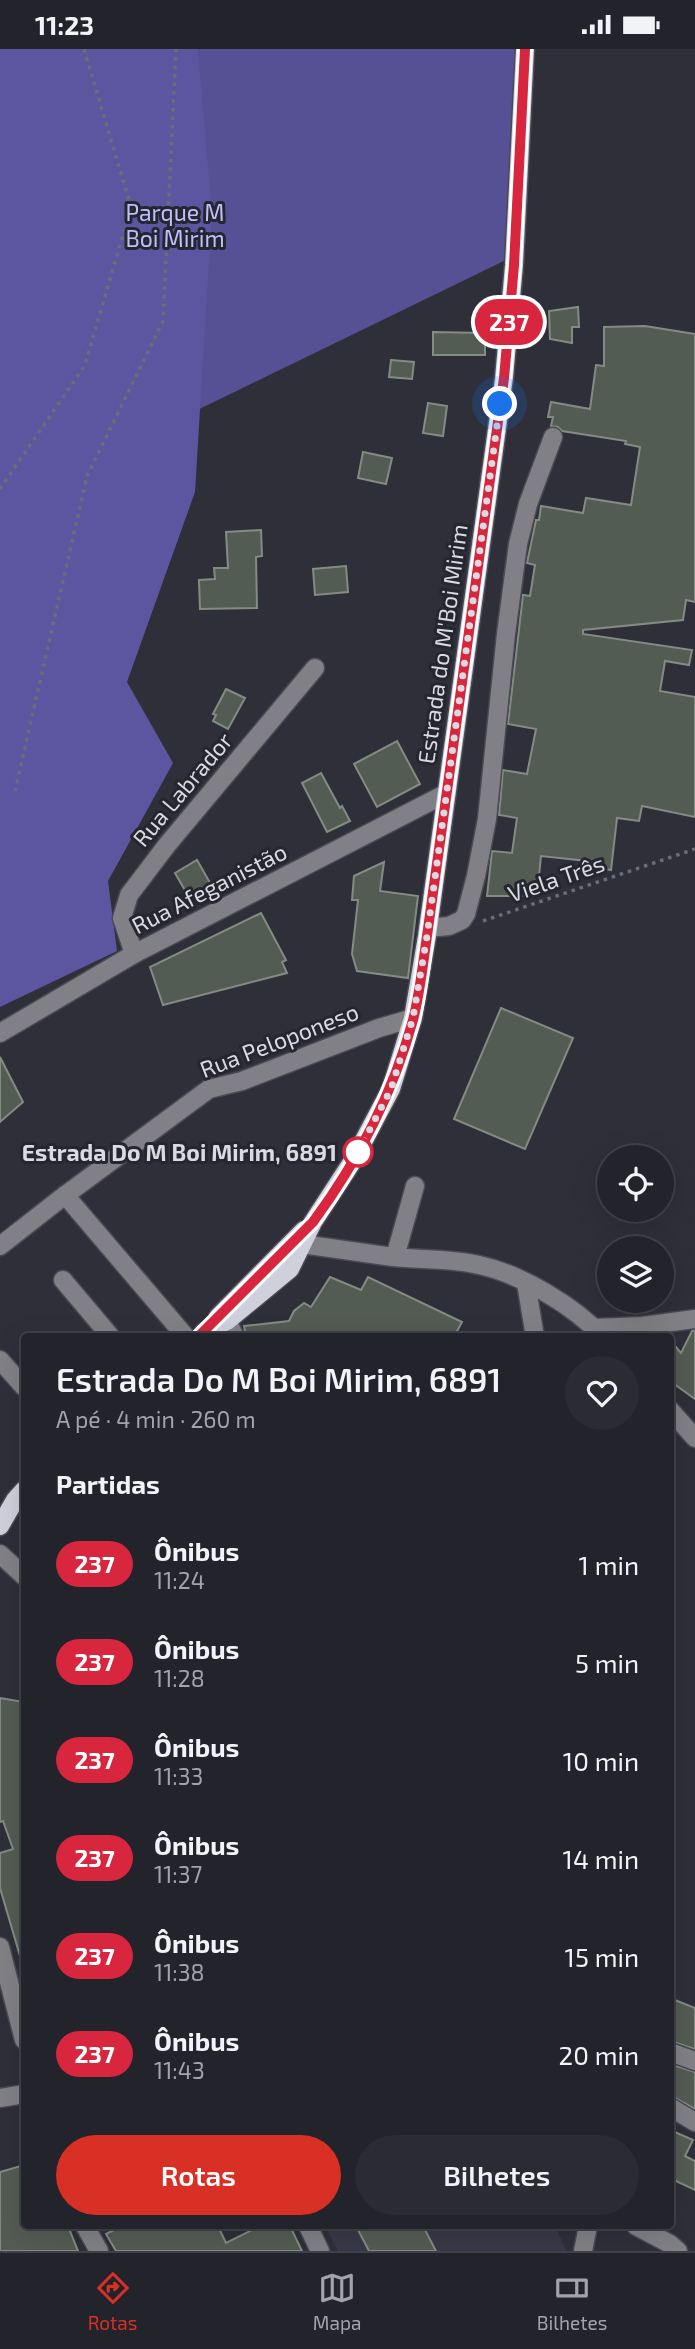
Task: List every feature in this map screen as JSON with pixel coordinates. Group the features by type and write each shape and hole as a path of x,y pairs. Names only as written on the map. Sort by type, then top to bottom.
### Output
{"main road":[{"name":"Estrada do M'Boi Mirim","path":"207,1333 231,1329 290,1269 313,1222 354,1159 391,1089 413,1018 504,378 514,265 525,49"},
{"name":"Estrada do M'Boi Mirim","path":"202,1333 313,1222"},
{"path":"0,1526 21,1493"}],"street":[{"path":"428,927 449,926 462,920 476,876 488,819 506,634 518,544 528,504 553,437"},
{"name":"Rua Labrador","path":"134,954 122,918 129,895 167,845 315,669"},
{"name":"Rua Afeganistão","path":"0,1033 134,954 445,794"},
{"name":"Rua Peloponeso","path":"0,1247 208,1089 242,1081 379,1028 413,1018"},
{"path":"395,1257 415,1186"},
{"path":"65,1195 183,1333"},
{"path":"302,1244 395,1257 482,1265 526,1283 576,1313 599,1332 695,1319"},
{"path":"63,1280 108,1333"},
{"path":"526,1283 534,1333"},
{"path":"0,1360 21,1384"},
{"path":"674,1414 695,1438"},
{"path":"0,1554 21,1573"},
{"path":"0,1947 21,2029"},
{"path":"674,2053 695,2061"},
{"path":"0,2098 21,2094"},
{"path":"674,2110 695,2122"},
{"path":"87,2229 99,2251"},
{"path":"309,2229 320,2251"},
{"path":"583,2251 587,2229"},
{"path":"642,2229 670,2243 678,2251"}],"path":[{"path":"0,489 85,365 131,207 84,49"},
{"path":"15,791 87,476 163,321 176,49"},
{"name":"Viela Três","path":"479,922 695,849"}],"shaded area":[{"path":"327,2229 556,2229 567,2251 338,2251"}],"green space":[{"name":"Parque M Boi Mirim","path":"0,49 525,49 514,256 0,506"},
{"path":"0,49 198,49 212,213 195,492 127,682 173,763 108,881 117,951 0,1007"}],"building":[{"path":"578,307 579,327 572,327 572,343 550,339 549,311"},
{"path":"645,326 695,334 695,602 686,600 683,620 583,630 583,634 692,650 689,665 665,661 660,691 695,697 695,817 642,806 639,821 617,818 611,870 586,866 587,861 541,856 537,896 487,896 492,851 512,853 517,818 499,815 503,770 527,774 536,729 508,724 523,595 530,596 535,565 527,563 536,520 539,520 541,506 583,513 586,498 631,505 640,447 625,444 626,441 562,431 551,426 553,417 548,417 551,402 590,409 596,365 604,366 604,327"},
{"path":"433,332 485,333 485,355 433,355"},
{"path":"391,360 414,362 412,379 389,377"},
{"path":"428,403 447,406 443,436 423,433"},
{"path":"363,452 392,458 386,484 358,478"},
{"path":"261,530 262,556 256,557 257,608 200,609 199,580 215,579 214,568 228,568 226,532"},
{"path":"346,566 348,592 315,595 313,569"},
{"path":"226,689 245,698 228,729 213,721 216,715 213,714"},
{"path":"397,741 420,784 377,807 354,764"},
{"path":"321,773 350,821 327,832 302,783"},
{"path":"197,860 213,888 190,899 175,873"},
{"path":"384,862 380,891 418,896 408,978 357,971 352,954 358,900 352,900 354,876"},
{"path":"261,913 286,960 282,962 287,973 163,1005 150,967"},
{"path":"501,1008 573,1038 525,1149 454,1119"},
{"path":"0,1057 23,1102 0,1122"},
{"path":"330,1277 361,1290 368,1277 462,1322 456,1333 245,1333 244,1326 289,1321 294,1311 304,1303 311,1307"},
{"path":"695,1330 695,1399 674,1384 674,1345 681,1353"},
{"path":"0,1698 21,1702 20,1956 0,1888 0,1853 13,1849 3,1821 0,1822"},
{"path":"674,2000 695,2008 695,2049 674,2042"},
{"path":"674,2065 695,2072 695,2109 674,2097"},
{"path":"674,2132 693,2140 685,2156 695,2161 695,2190 674,2180"},
{"path":"21,2166 21,2229 69,2229 78,2251 0,2251 0,2172"},
{"path":"219,2229 226,2243 254,2229 291,2229 302,2251 116,2251 106,2234 114,2230"},
{"path":"358,2229 425,2229 436,2251 369,2251"}],"bus line":[{"name":"237","path":"202,1333 323,1209 354,1159 391,1089 413,1018 427,936 504,378 514,265 525,49"}],"place":[{"name":"Estrada Do M Boi Mirim, 6891","path":"358,1152"}],"route":[{"path":"358,1152 391,1089 413,1018 427,936 500,404"}]}
